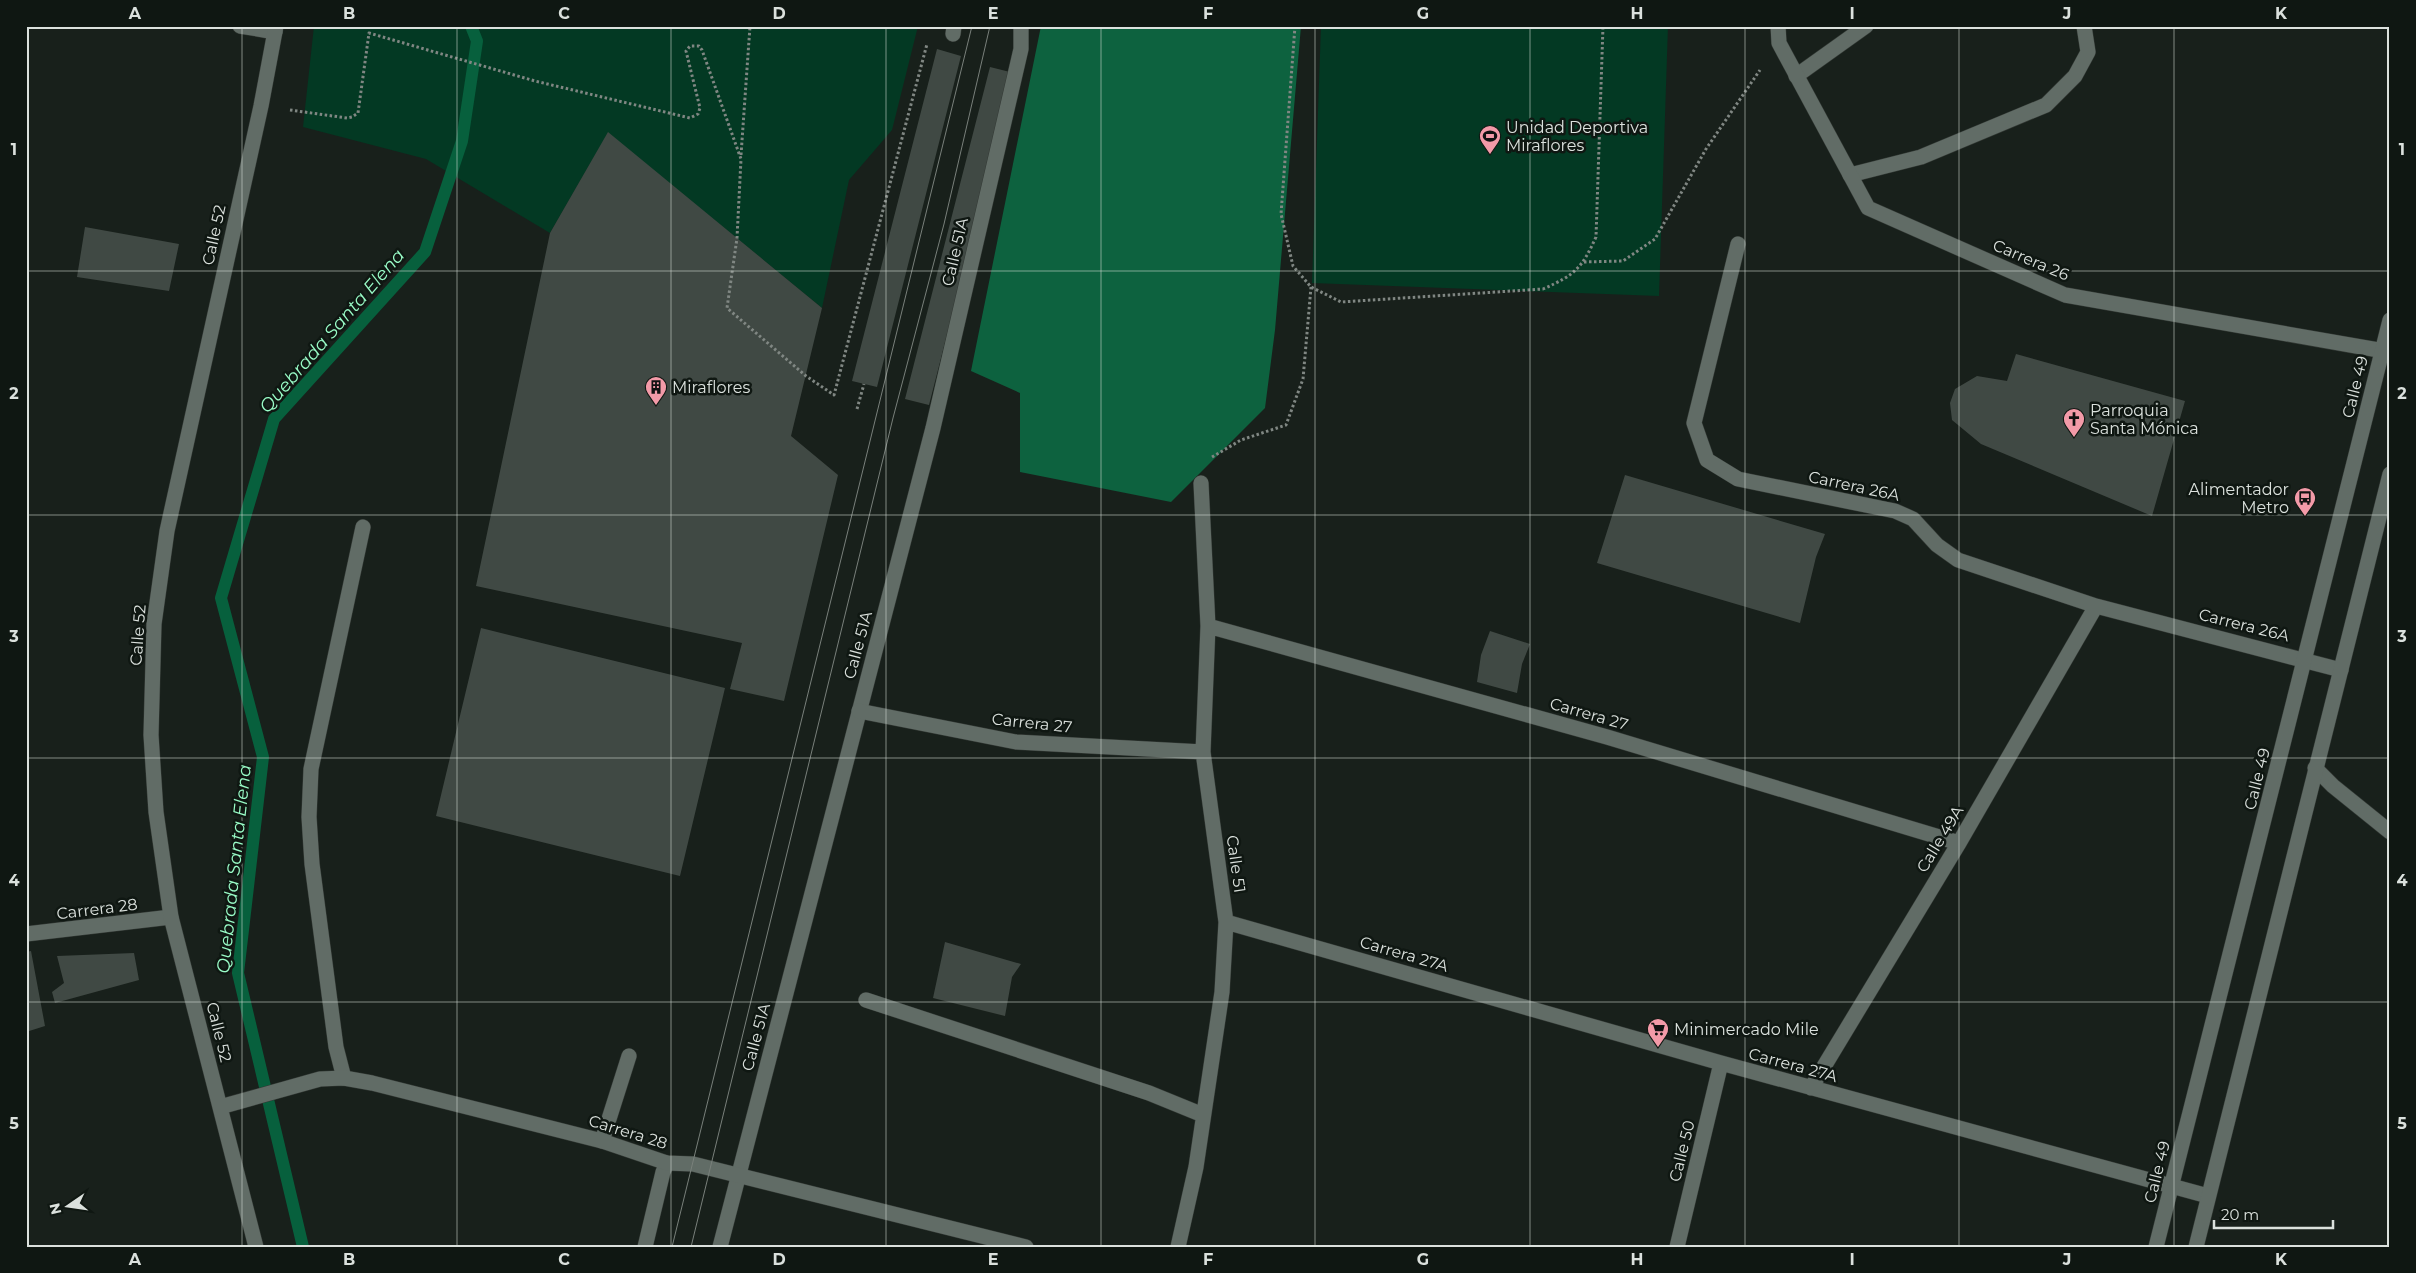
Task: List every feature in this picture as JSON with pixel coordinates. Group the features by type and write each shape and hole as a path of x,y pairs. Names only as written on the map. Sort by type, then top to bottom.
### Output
{"street":[{"path":"240,26 275,29"},
{"name":"Calle 51A","path":"720,1247 932,428 1021,49 1021,26"},
{"name":"Carrera 26","path":"1778,26 1779,43 1868,208 2065,295 2386,351"},
{"path":"1796,76 1866,26"},
{"path":"1850,175 1921,157 2046,105 2075,76 2088,52 2084,26"},
{"name":"Calle 52","path":"256,1247 171,918 156,812 151,735 154,624 167,531 261,106 275,29"},
{"name":"Carrera 26A","path":"1738,244 1694,423 1707,460 1738,479 1895,511 1913,519 1937,545 1958,560 2096,606 2305,659 2341,670"},
{"name":"Calle 49","path":"2156,1247 2305,659 2386,351 2390,320"},
{"path":"2196,1247 2390,474"},
{"name":"Calle 51","path":"1178,1247 1196,1167 1222,992 1226,922 1203,752 1208,626 1200,483"},
{"path":"344,1078 336,1047 312,864 310,817 311,769 363,527"},
{"name":"Calle 49A","path":"1810,1088 1958,843 2096,606"},
{"name":"Carrera 27","path":"1208,626 1607,737 1958,843"},
{"name":"Carrera 27","path":"859,711 1016,742 1203,752"},
{"path":"2315,768 2333,786 2390,832"},
{"name":"Carrera 28","path":"26,934 171,918"},
{"name":"Carrera 27A","path":"1226,922 1810,1088 2208,1196"},
{"path":"866,1000 1149,1093 1203,1115"},
{"path":"602,1141 629,1056"},
{"name":"Calle 50","path":"1676,1247 1721,1063"},
{"name":"Carrera 28","path":"220,1107 320,1079 344,1078 372,1083 602,1141 667,1163 693,1164 1026,1247"},
{"path":"645,1247 663,1172 667,1163"}],"path":[{"path":"750,26 737,238 727,308 806,376 834,395 928,38"},
{"path":"1295,26 1282,214 1293,266 1311,287 1341,302 1543,289 1566,279 1584,262 1596,237 1603,26"},
{"path":"261,106 352,117 358,112 369,33 535,81 690,118 698,114 700,108 686,51 690,46 699,46 741,158"},
{"path":"1584,262 1623,262 1654,239 1706,149 1779,43"},
{"path":"1200,483 1212,456 1241,440 1286,424 1303,379 1311,287"},
{"path":"857,409 864,384"}],"green space":[{"path":"314,26 918,26 892,130 849,180 822,308 608,133 550,233 426,159 303,127"},
{"path":"1041,26 1301,26 1275,330 1265,408 1171,502 1020,472 1020,393 971,371"},
{"name":"Unidad Deportiva Miraflores","path":"1321,26 1668,26 1659,296 1312,283"}],"building":[{"path":"937,49 961,56 877,387 852,381"},
{"path":"990,67 1014,73 929,405 905,399"},
{"name":"Miraflores","path":"608,132 822,308 791,436 838,475 784,701 730,689 742,643 476,586 550,233"},
{"path":"85,227 179,244 169,291 77,277"},
{"name":"Parroquia Santa Mónica","path":"2016,354 2185,401 2152,516 1981,444 1952,420 1950,403 1955,389 1977,376 2007,381"},
{"path":"1625,475 1825,534 1816,557 1800,623 1597,563"},
{"path":"481,628 725,688 680,876 436,816"},
{"path":"1490,631 1530,644 1522,664 1517,693 1477,682 1481,655"},
{"path":"945,942 1021,964 1012,977 1005,1016 933,998"},
{"path":"31,951 45,1026 26,1032 26,952"},
{"path":"134,953 139,980 55,1003 52,992 64,983 57,956"}],"waterway":[{"name":"Quebrada Santa Elena","path":"303,1247 238,973 263,757 221,598 274,419 425,252 462,141 477,41 471,26"}],"tram line":[{"path":"672,1247 972,26"},
{"path":"691,1247 893,418 944,224 990,26"}],"place":[{"name":"Unidad Deportiva Miraflores","path":"1490,155"},
{"name":"Miraflores","path":"656,406"},
{"name":"Parroquia Santa Mónica","path":"2074,438"},
{"name":"Alimentador Metro","path":"2305,517"},
{"name":"Minimercado Mile","path":"1658,1048"}]}
